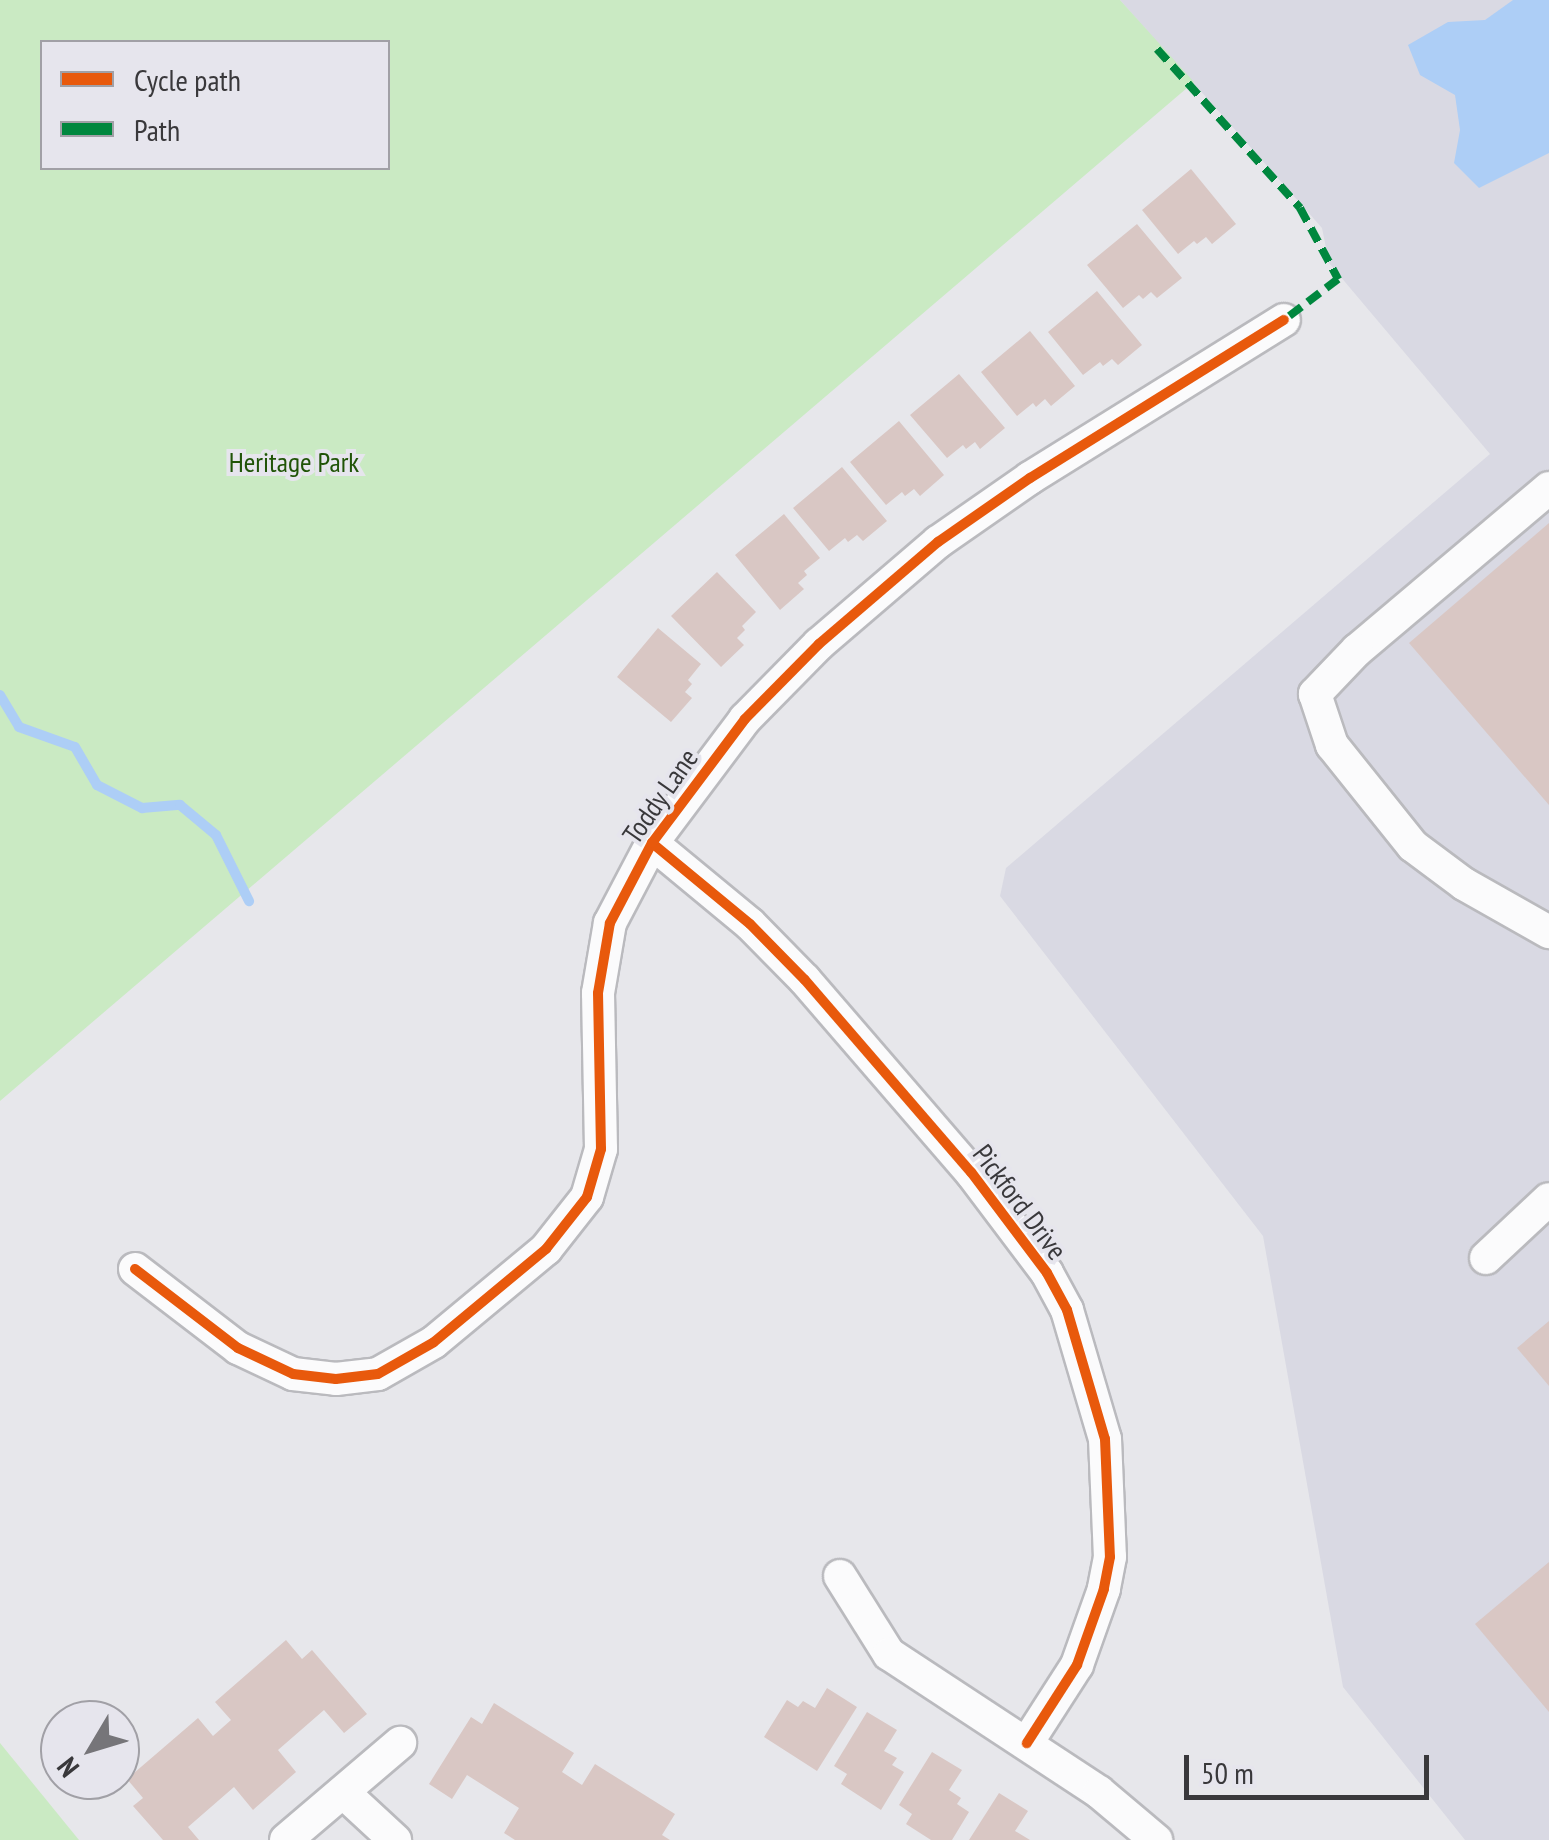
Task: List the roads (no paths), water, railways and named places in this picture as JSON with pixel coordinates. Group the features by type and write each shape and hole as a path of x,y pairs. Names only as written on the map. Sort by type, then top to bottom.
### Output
{"street":[{"name":"Toddy Lane","path":"134,1269 258,1360 313,1378 378,1374 415,1356 472,1311 560,1235 594,1182 602,1149 600,968 610,923 652,843 744,719 819,644 938,542 1030,478 1284,320"},
{"path":"1549,488 1357,650 1315,694 1332,745 1413,846 1464,884 1549,932"},
{"name":"Pickford Drive","path":"652,843 750,924 805,980 971,1172 1048,1274 1067,1310 1106,1439 1110,1558 1104,1589 1077,1665 1027,1743"},
{"path":"1486,1258 1549,1199"},
{"path":"840,1576 889,1654 1098,1792 1156,1840"},
{"path":"286,1840 400,1743"},
{"path":"343,1792 395,1840"}],"water":[{"path":"1513,0 1549,0 1549,153 1479,188 1454,163 1460,130 1455,95 1420,75 1408,45 1448,22 1485,20"}],"waterway":[{"path":"0,695 19,727 75,747 97,785 142,808 180,805 216,835 249,901"}],"park label":[{"name":"Heritage Park","path":"294,462"}]}
